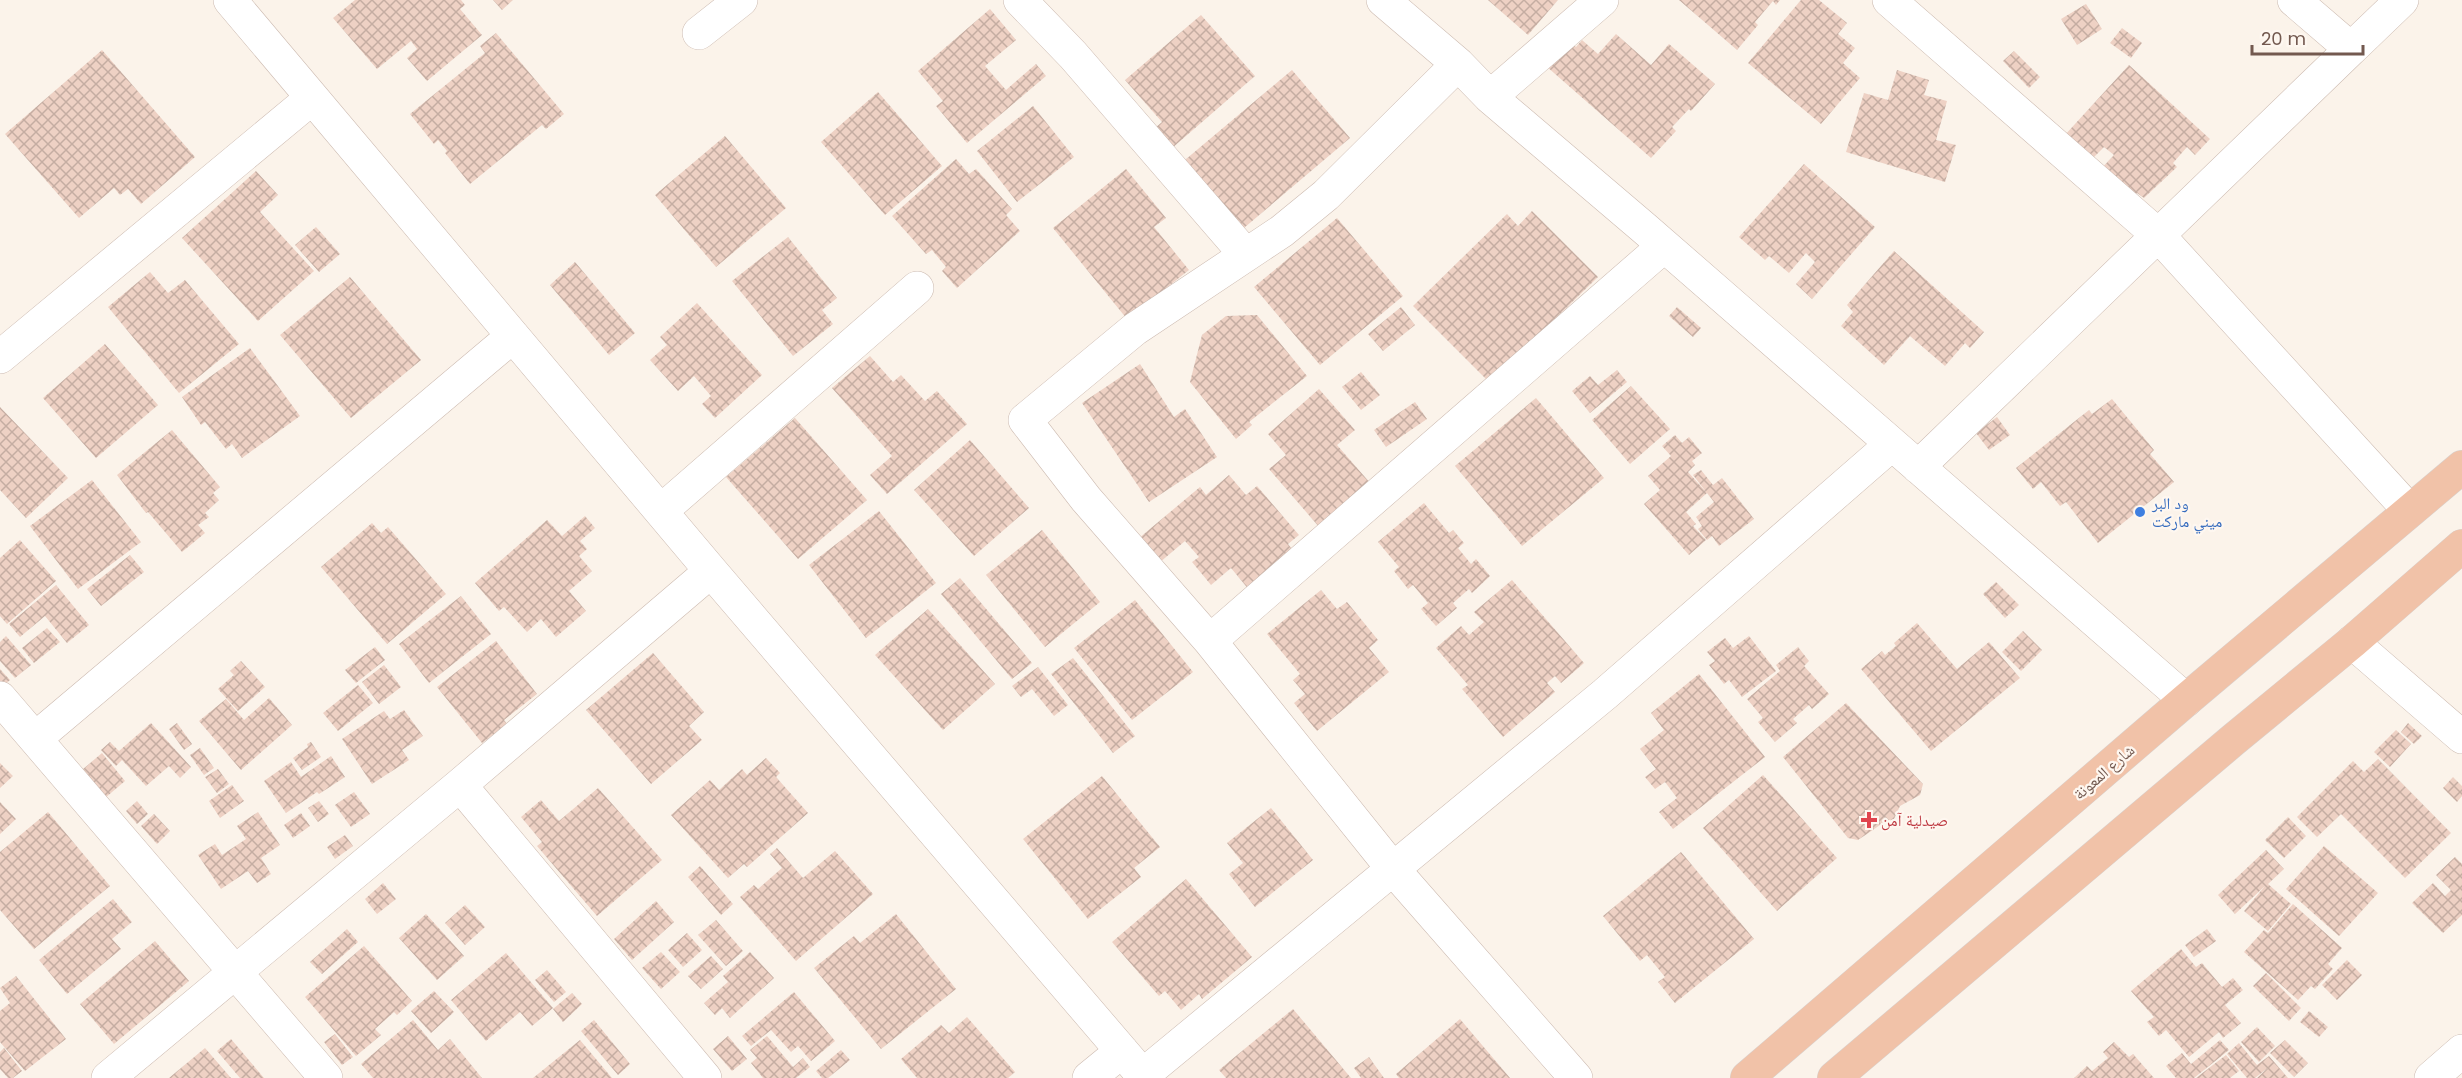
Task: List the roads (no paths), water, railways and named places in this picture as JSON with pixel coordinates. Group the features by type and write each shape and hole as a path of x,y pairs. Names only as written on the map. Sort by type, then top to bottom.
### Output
{"highway":[{"name":"شارع المعونة","path":"1747,1078 2186,700 2462,467"},
{"path":"1834,1078 2352,642 2462,546"}],"street":[{"path":"230,0 711,571 1137,1068"},
{"path":"699,33 741,0"},
{"path":"1020,0 1073,55 1246,255"},
{"path":"1383,0 1458,64 1490,97 2186,700"},
{"path":"1490,97 1602,0"},
{"path":"1889,0 2158,235 2409,510"},
{"path":"2294,0 2352,49"},
{"path":"1918,467 2402,0"},
{"path":"1458,64 1326,195 1282,231 1135,329 1025,420 1086,499 1210,641 1393,869 1576,1078"},
{"path":"0,357 312,98"},
{"path":"1210,641 1664,246"},
{"path":"661,511 917,288"},
{"path":"36,738 513,336"},
{"path":"1089,1078 1137,1068 1393,869 1605,694 1892,444"},
{"path":"108,1078 460,785 711,571"},
{"path":"2352,642 2462,737"},
{"path":"0,698 326,1078"},
{"path":"460,785 705,1078"},
{"path":"2431,1078 2462,1051"}],"place":[{"name":"ود البر ميني ماركت","path":"2140,512"},
{"name":"صيدلية آمن","path":"1869,820"}]}
